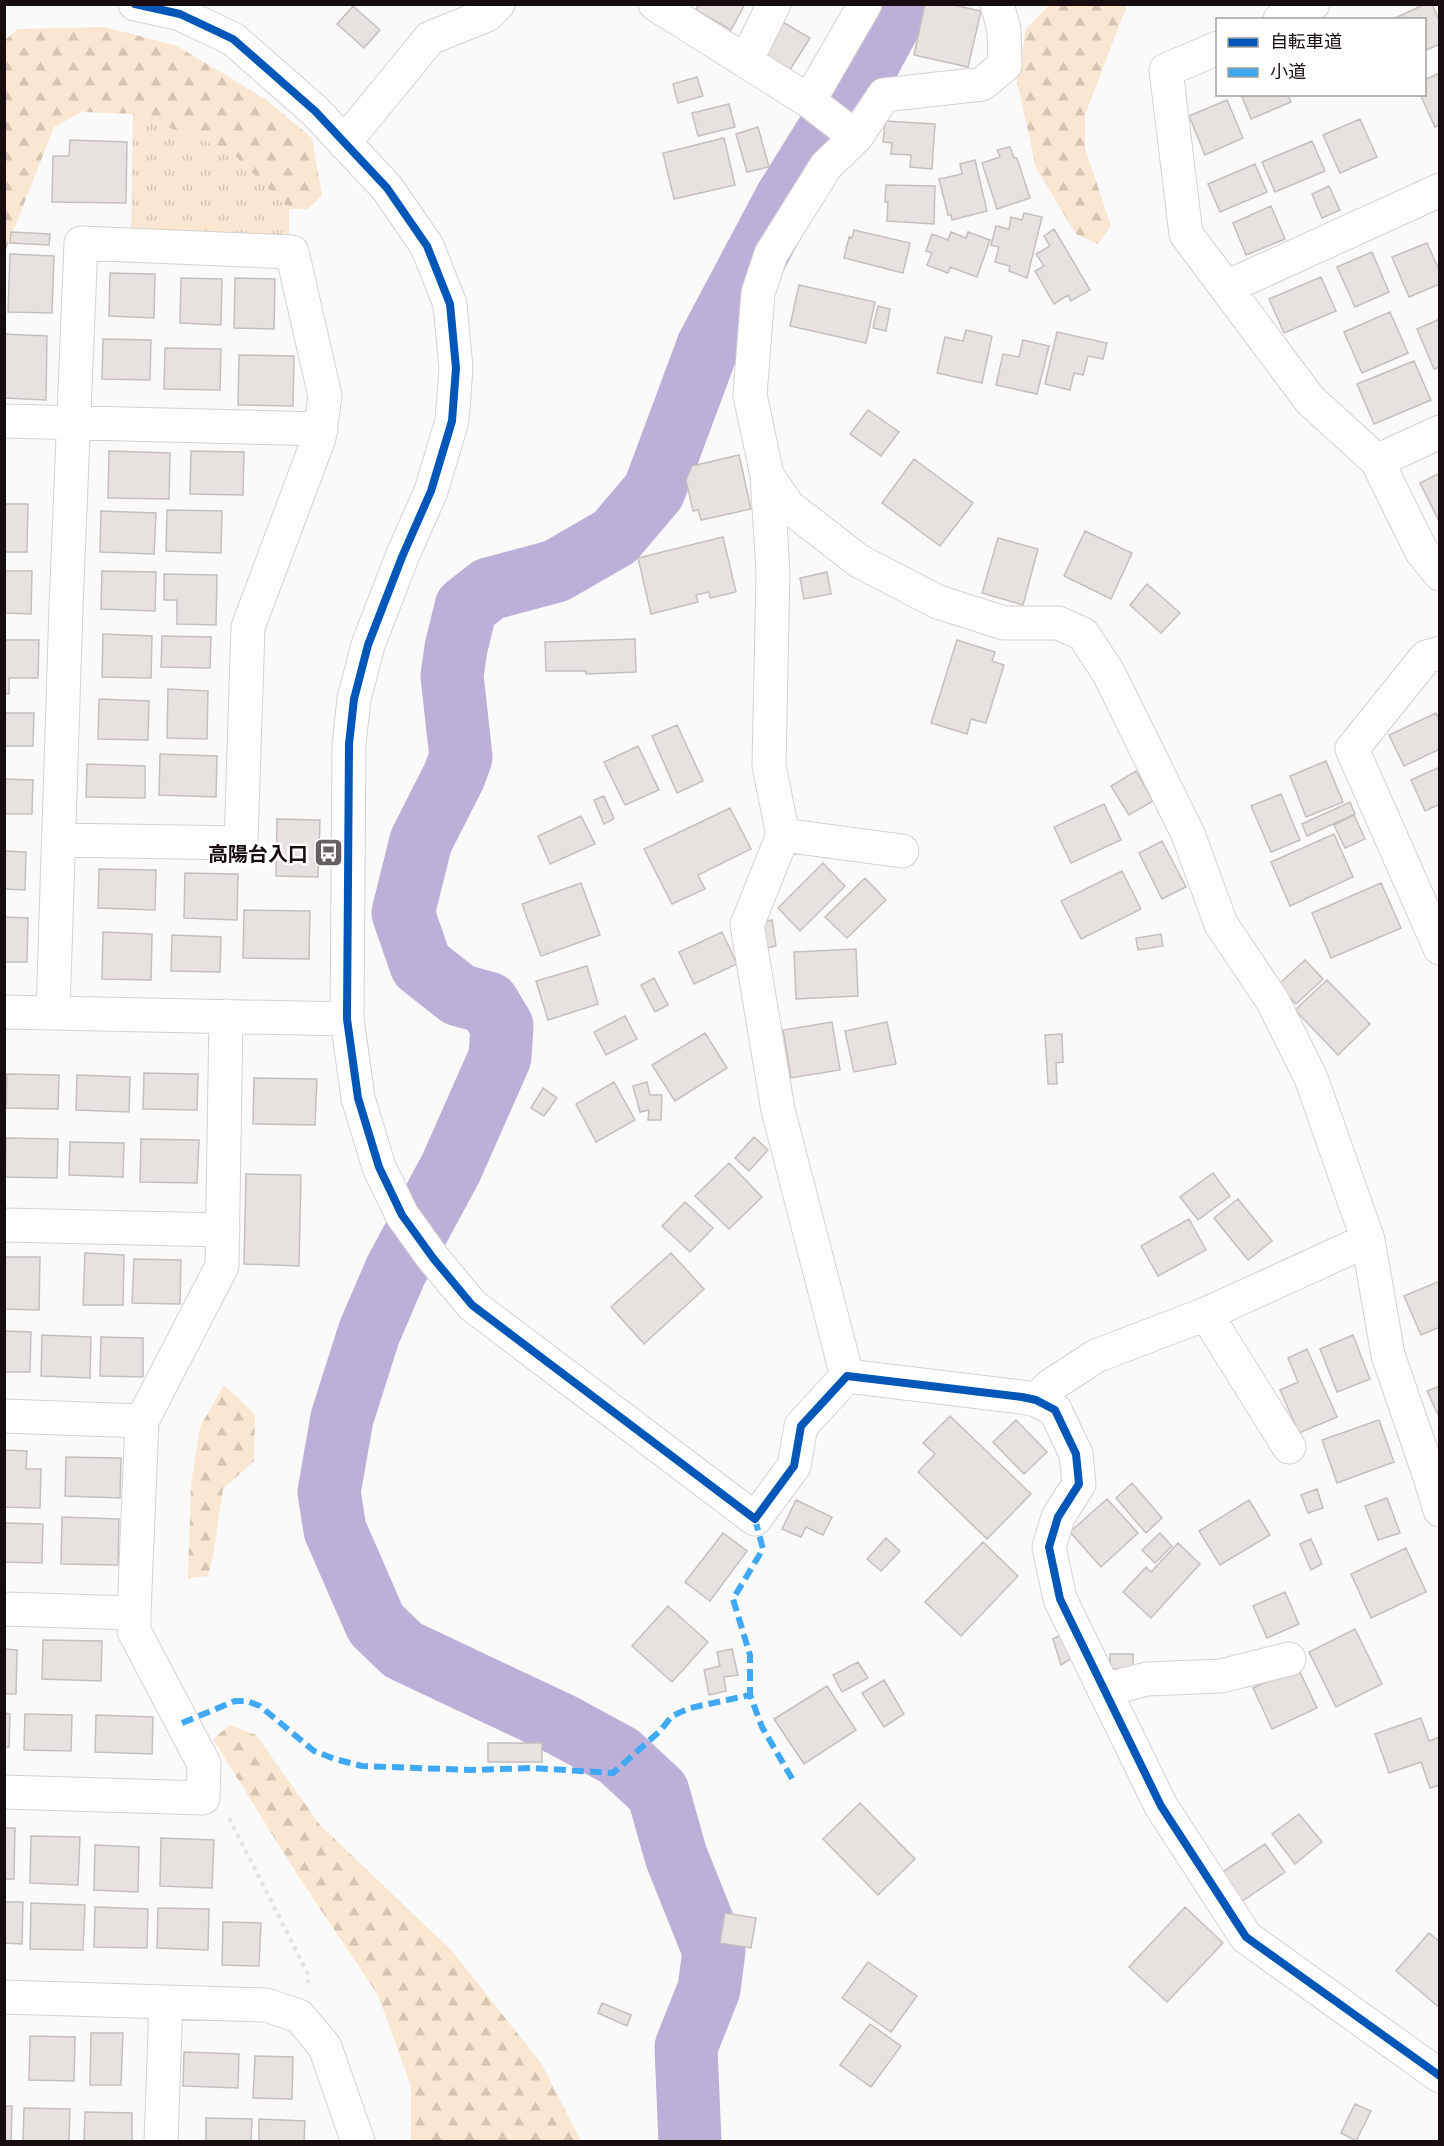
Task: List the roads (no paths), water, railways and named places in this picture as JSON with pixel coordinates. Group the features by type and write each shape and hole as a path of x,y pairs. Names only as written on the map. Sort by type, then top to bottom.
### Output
{"street":[{"path":"135,4 180,14 233,39 315,111 387,188 427,246 450,304 456,368 452,421 431,491 402,556 372,634 354,699 349,744 347,1018 358,1098 379,1167 402,1215 433,1258 472,1305 755,1519 794,1466 801,1425 847,1376"},
{"path":"344,142 430,38 487,15 498,4"},
{"path":"655,4 813,104 851,133"},
{"path":"746,61 774,4"},
{"path":"813,104 865,4"},
{"path":"847,1376 778,1110 747,925 783,835 769,766 772,571 767,475 750,396 758,293 771,254 826,166 884,94 982,84 1005,65 1004,30 997,4"},
{"path":"1284,18 1313,4"},
{"path":"1216,49 1166,70 1186,234 1310,400 1377,461 1422,552 1440,574"},
{"path":"1227,287 1440,190"},
{"path":"53,1013 59,840 74,423 81,243 292,252 325,396 319,438 248,627 241,843 59,840"},
{"path":"4,421 321,429"},
{"path":"1377,461 1440,432"},
{"path":"767,475 788,506 859,561 938,602 1004,623 1058,623 1083,634 1108,672 1188,834 1221,924 1272,1000 1311,1078 1368,1240 1388,1355 1434,1471 1440,1510"},
{"path":"1440,653 1426,657 1352,749 1440,948"},
{"path":"783,835 902,851"},
{"path":"4,1012 347,1018"},
{"path":"4,1792 203,1798 204,1764 134,1631 134,1614 142,1421 222,1266 226,1016"},
{"path":"4,1225 223,1230"},
{"path":"1036,1400 1050,1386 1096,1356 1206,1314 1368,1240"},
{"path":"1206,1314 1289,1447"},
{"path":"847,1376 1036,1400 1055,1410 1076,1454 1079,1484 1058,1517 1049,1547 1060,1599 1161,1806 1246,1937 1440,2076"},
{"path":"4,1416 142,1421"},
{"path":"4,1609 134,1614"},
{"path":"1104,1690 1148,1679 1221,1676 1289,1659"},
{"path":"4,1997 266,2005 299,2016 325,2047 358,2142"},
{"path":"161,2142 166,2002"}],"waterway":[{"path":"690,2142 686,2047 709,1989 714,1951 676,1856 658,1792 619,1756 562,1725 403,1650 376,1624 335,1530 329,1492 342,1418 369,1333 396,1270 451,1168 500,1057 502,1026 488,1003 459,995 421,965 403,913 421,841 454,776 461,757 452,676 466,607 489,589 556,571 615,537 654,491 708,346 786,199 852,93 900,4"}],"place":[{"name":"高陽台入口","path":"329,853"}]}
